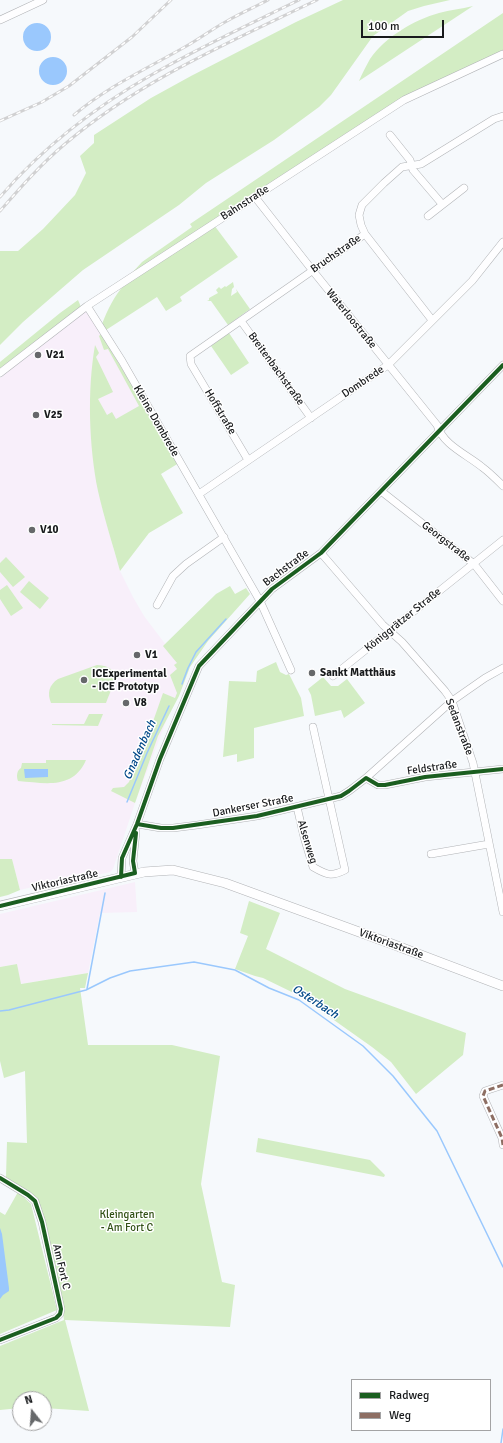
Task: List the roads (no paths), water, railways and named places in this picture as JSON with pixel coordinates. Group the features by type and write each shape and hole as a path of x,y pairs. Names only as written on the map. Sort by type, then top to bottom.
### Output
{"main road":[{"name":"Viktoriastraße","path":"0,906 151,870 173,870 225,883 503,986"}],"street":[{"path":"0,20 44,0"},
{"name":"Bahnstraße","path":"0,373 87,306 404,100 503,54"},
{"name":"Bruchstraße","path":"191,364 189,358 192,354 365,234 360,225 359,215 362,205 402,167 421,164 494,119 503,116"},
{"path":"390,135 410,160 413,170 442,204"},
{"path":"428,216 464,188"},
{"name":"Waterloostraße","path":"255,197 437,425 446,441 483,467 503,486"},
{"path":"365,234 432,320"},
{"name":"Dombrede","path":"199,494 388,364 472,281 503,242"},
{"name":"Kleine Dombrede","path":"87,306 122,361 260,601 291,670"},
{"name":"Breitenbachstraße","path":"241,321 311,418"},
{"name":"Hoffstraße","path":"191,364 248,460"},
{"name":"Bachstraße","path":"121,877 122,858 137,824 160,759 199,666 272,589 320,553 503,365"},
{"name":"Georgstraße","path":"381,491 474,564 503,600"},
{"path":"157,605 173,576 186,564 224,537"},
{"name":"Königgrätzer Straße","path":"333,676 503,540"},
{"name":"Sedanstraße","path":"320,553 389,631 407,648 452,701 474,772 502,897 503,912"},
{"name":"Dankerser Straße","path":"137,824 161,828 173,828 257,816 341,796 366,778 452,701 485,678 503,668"},
{"path":"313,728 329,799"},
{"name":"Feldstraße","path":"366,778 378,785 385,785 425,777 503,769"},
{"name":"Alsenweg","path":"297,807 313,867 324,874 335,875 345,870 329,799"},
{"name":"Bachstraße","path":"134,874 133,861 137,824"},
{"path":"431,854 489,844"},
{"path":"503,1085 485,1092 483,1096 503,1141"},
{"name":"Am Fort C","path":"0,1178 35,1201 42,1222 61,1309 60,1314 56,1318 0,1340"}],"water":[{"path":"37,23 47,27 51,37 47,47 37,51 27,47 23,37 27,27"},
{"path":"53,57 63,61 67,71 63,81 53,85 43,81 39,71 43,61"},
{"path":"24,769 48,769 48,777 25,778"},
{"path":"0,1228 9,1291 0,1299"}],"waterway":[{"name":"Gnadenbach","path":"182,684 196,652 226,619"},
{"name":"Gnadenbach","path":"127,802 147,753 169,706"},
{"name":"Gnadenbach","path":"87,989 105,893"},
{"name":"Osterbach","path":"0,1011 86,990 110,978 130,971 194,962 235,970 269,988 299,1000 363,1046 393,1076 437,1131 503,1267"},
{"name":"Osterbach","path":"501,1443 503,1429"}],"railway":[{"path":"0,121 42,102 69,86 132,37 171,0"},
{"path":"74,115 113,87 189,45 237,15 268,0"},
{"path":"0,197 34,161 52,145 90,114 111,100 189,54 299,0"},
{"path":"0,211 31,176 56,152 94,121 123,101 186,64 317,0"}],"place":[{"name":"V21","path":"38,355"},
{"name":"V25","path":"36,415"},
{"name":"V10","path":"32,530"},
{"name":"V1","path":"137,655"},
{"name":"Sankt Matthäus","path":"312,673"},
{"name":"ICExperimental - ICE Prototyp","path":"84,680"},
{"name":"V8","path":"126,703"}],"park label":[{"name":"Kleingarten - Am Fort C","path":"127,1221"}]}
